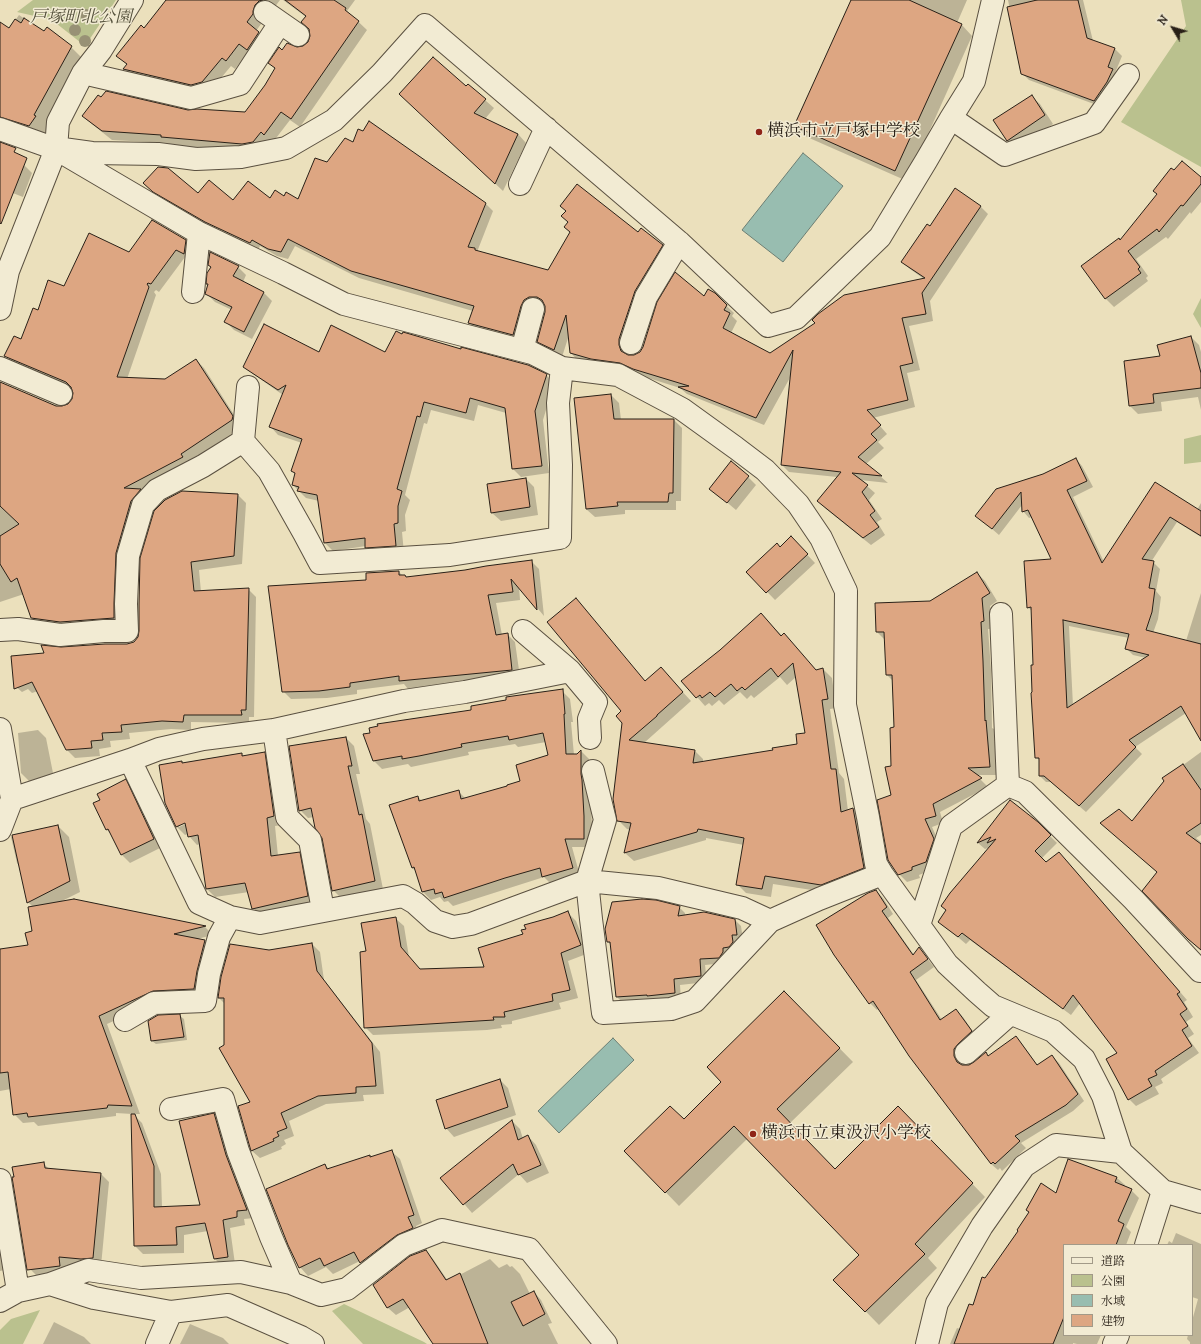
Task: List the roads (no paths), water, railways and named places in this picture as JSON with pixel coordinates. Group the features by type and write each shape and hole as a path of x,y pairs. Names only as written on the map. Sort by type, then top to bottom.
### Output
{"street":[{"path":"0,310 8,271 56,149 58,122 83,73 101,50 132,0"},
{"path":"56,149 92,153 158,154 196,159 241,157 286,148 334,120 382,73 425,25 679,242 768,326 796,318 880,237 950,118 974,81 993,0"},
{"path":"83,73 191,98 240,84 272,18 298,36"},
{"path":"950,118 1005,155 1094,123 1128,75"},
{"path":"520,184 546,128"},
{"path":"0,129 56,149 199,232 344,304 522,350 532,353 562,368 618,375 682,409 765,470 798,504 821,538 846,591 845,705 868,816 876,864 947,964 993,1006 1053,1031 1084,1059 1103,1096 1121,1152 1163,1191 1201,1202"},
{"path":"193,292 199,232"},
{"path":"631,343 646,297 679,242"},
{"path":"522,350 533,309"},
{"path":"0,368 61,394"},
{"path":"248,387 243,442 269,471 320,563 450,555 560,538 561,465 558,403 562,368"},
{"path":"0,630 18,629 60,635 104,631 127,631 126,604 128,556 143,505 157,490 203,466 243,442"},
{"path":"1001,614 1008,785"},
{"path":"523,631 570,671 596,702 589,719 590,738"},
{"path":"12,799 159,749 203,739 274,730 404,701 465,692 570,671"},
{"path":"0,729 12,799 0,830"},
{"path":"274,730 287,817 310,840 323,910"},
{"path":"130,760 199,903 230,917 260,923 402,896 415,902 435,921 453,927 471,924 587,881 658,888 742,908 770,921"},
{"path":"593,772 605,820 587,881 603,1013 671,1009 695,1001 770,921 819,899 882,874"},
{"path":"919,925 951,826 1008,785"},
{"path":"1008,785 1025,792 1134,900 1201,971"},
{"path":"125,1020 154,1003 205,1001 209,974 219,937 230,917"},
{"path":"966,1053 1010,1014"},
{"path":"171,1108 223,1100 238,1151 271,1237 291,1283"},
{"path":"927,1344 937,1303 982,1226 1024,1166 1056,1145 1121,1152"},
{"path":"0,1180 9,1296 50,1284 88,1270 141,1278 241,1272 291,1283 321,1295 347,1289 404,1245 442,1230 529,1250 606,1344"},
{"path":"1146,1244 1163,1191"},
{"path":"50,1284 94,1298 172,1312 228,1305 304,1342"},
{"path":"157,1344 172,1312"}],"water":[{"path":"803,153 843,186 783,262 742,230"},
{"path":"613,1038 634,1060 559,1133 538,1111"}],"place":[{"name":"横浜市立戸塚中学校","path":"759,132"},
{"name":"横浜市立東汲沢小学校","path":"753,1134"}],"park label":[{"name":"戸塚町北公園","path":"81,18"}]}
